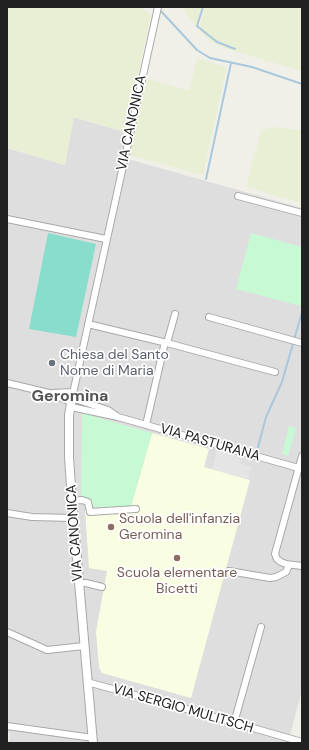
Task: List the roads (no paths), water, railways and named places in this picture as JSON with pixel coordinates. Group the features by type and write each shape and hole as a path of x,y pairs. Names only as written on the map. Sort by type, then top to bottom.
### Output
{"street":[{"name":"VIA CANONICA","path":"93,741 73,518 69,415 157,10"},
{"path":"238,196 302,213"},
{"path":"7,219 106,240"},
{"path":"146,425 166,342 175,314"},
{"path":"209,317 302,343"},
{"path":"88,324 166,342 275,372"},
{"path":"7,384 49,393 72,400"},
{"path":"49,393 72,400"},
{"name":"VIA PASTURANA","path":"72,400 108,410 118,417"},
{"name":"VIA PASTURANA","path":"72,400 118,417 300,469"},
{"path":"302,456 300,469 276,550 277,559 281,562 302,566"},
{"path":"72,501 82,500 88,502 90,512 136,509"},
{"path":"7,512 32,517 73,518"},
{"path":"229,571 270,578 286,572 289,564"},
{"path":"79,583 102,586"},
{"path":"234,723 261,627"},
{"path":"7,632 47,650 84,646"},
{"name":"VIA SERGIO MULITSCH","path":"87,682 302,742"},
{"path":"7,726 93,741"}],"waterway":[{"path":"203,7 197,26 217,42 235,49"},
{"path":"159,9 197,50 210,58 252,67 302,84"},
{"path":"206,179 231,63"},
{"path":"257,451 266,417 282,382 302,312"}],"place":[{"name":"Chiesa del Santo Nome di Maria","path":"52,363"},
{"name":"Scuola dell'infanzia Geromina","path":"111,527"},
{"name":"Scuola elementare Bicetti","path":"177,558"}],"district":[{"name":"Geromìna","path":"70,397"}]}
